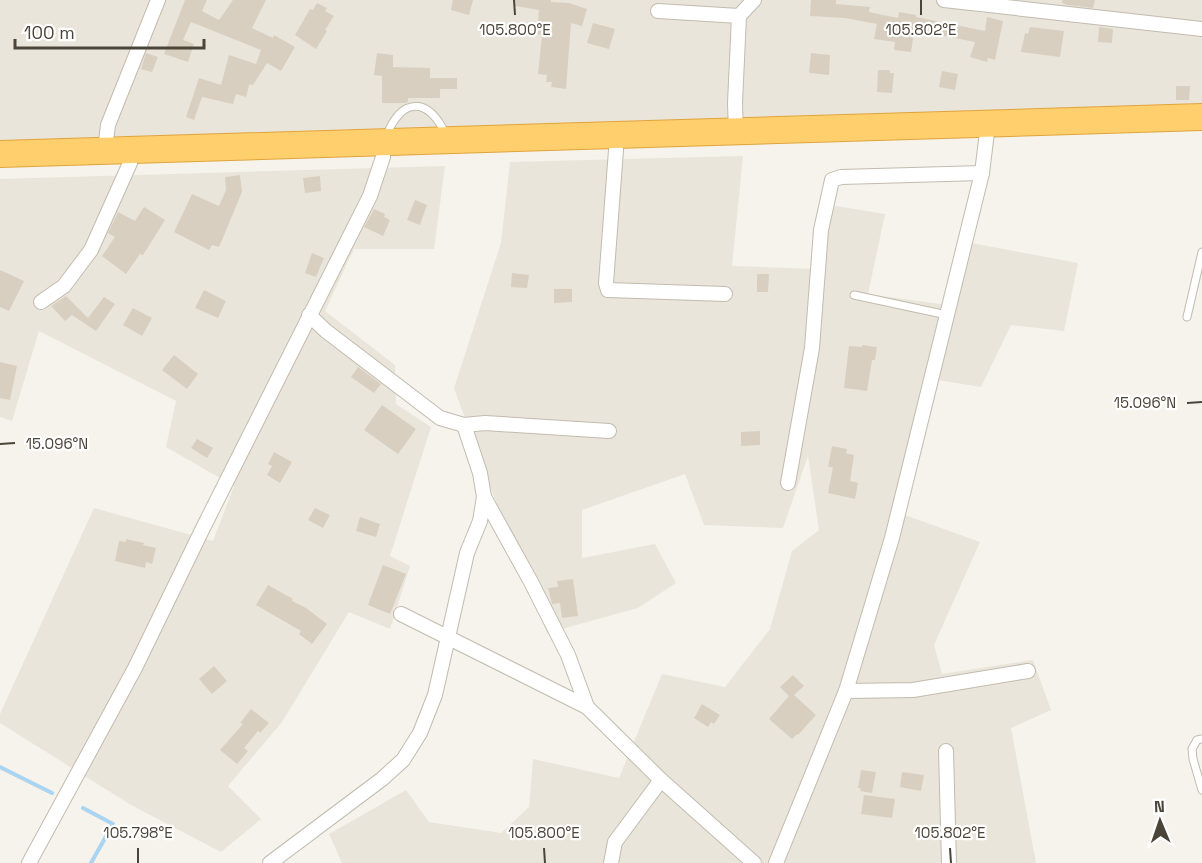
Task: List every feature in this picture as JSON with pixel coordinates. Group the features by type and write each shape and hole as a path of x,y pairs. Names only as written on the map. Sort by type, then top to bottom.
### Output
{"highway":[{"path":"0,154 105,150 616,150 987,132 1202,117"},
{"path":"0,168 383,149 448,140 736,132 1202,133"}],"street":[{"path":"105,150 108,125 158,0"},
{"path":"736,132 739,16 754,0"},
{"path":"944,0 1202,29"},
{"path":"658,11 739,16"},
{"path":"776,863 846,691 892,538 982,173 987,132"},
{"path":"29,863 135,668 370,196 383,149"},
{"path":"616,150 606,283 608,290 725,294"},
{"path":"41,302 64,286 91,250 130,163"},
{"path":"788,483 812,348 821,230 832,180 841,177 982,173"},
{"path":"309,315 326,331 440,418 464,425 485,423 609,431"},
{"path":"464,425 480,473 484,496 568,655 587,707"},
{"path":"270,863 382,779 403,760 420,733 435,695 467,553 480,521 484,496"},
{"path":"401,614 587,707 661,780 754,863"},
{"path":"846,691 913,690 1028,671"},
{"path":"946,751 949,863"},
{"path":"611,863 615,842 661,780"}],"lane":[{"path":"383,149 393,120 405,107 412,106 419,106 432,112 440,122 448,140"},
{"path":"1187,317 1202,252"},
{"path":"854,295 947,315"},
{"path":"1202,739 1197,740 1192,749 1202,790"}],"shaded area":[{"path":"0,0 1202,0 1202,104 0,147"},
{"path":"743,156 732,266 818,269 830,205 885,214 868,294 955,306 966,242 1078,263 1064,331 1011,325 981,387 925,378 894,511 980,542 934,645 942,674 1033,660 1051,710 1011,728 1036,863 342,863 329,834 406,790 429,822 501,833 529,807 533,759 619,778 662,674 725,687 770,629 792,551 819,530 808,456 783,528 704,525 685,474 582,510 582,558 655,544 676,583 638,608 547,633 454,388 501,243 510,162"},
{"path":"445,166 434,249 354,249 325,311 395,365 396,404 431,427 390,556 410,566 390,629 349,612 282,722 228,786 261,819 221,852 131,805 0,723 0,714 94,508 213,541 234,486 166,447 176,401 39,331 12,421 0,417 0,179"}],"building":[{"path":"185,0 207,0 202,11 219,20 233,0 266,0 252,28 273,38 274,35 295,47 281,71 267,63 253,85 250,84 246,97 236,94 233,104 202,97 194,120 186,117 199,78 221,85 229,55 256,64 261,50 191,22 183,40 194,44 188,62 164,54"},
{"path":"453,0 473,0 469,15 451,10"},
{"path":"515,0 551,0 551,2 569,3 587,9 582,26 571,23 566,89 551,87 552,82 546,82 547,75 538,74 542,35 537,34 539,10 515,6"},
{"path":"811,0 836,0 836,4 870,7 869,12 898,18 899,12 985,31 987,17 1003,21 995,60 988,58 987,62 970,57 975,42 939,35 938,38 914,32 911,52 894,50 895,42 874,39 877,24 844,18 810,16"},
{"path":"1062,0 1095,0 1093,8 1067,5 1062,3"},
{"path":"317,3 327,8 325,11 334,16 316,49 295,35 310,9 313,10"},
{"path":"593,23 615,29 609,49 587,43"},
{"path":"1030,27 1064,31 1060,57 1021,52 1025,33 1028,34"},
{"path":"1099,27 1113,29 1112,43 1098,42"},
{"path":"146,53 158,57 152,72 141,69"},
{"path":"377,53 393,55 393,67 430,68 430,78 457,78 457,89 440,89 440,98 408,98 408,102 405,103 382,103 382,76 374,75"},
{"path":"811,53 830,55 829,75 809,73"},
{"path":"878,70 890,70 890,73 894,73 892,93 877,92"},
{"path":"942,71 958,74 955,90 939,87"},
{"path":"1176,86 1190,86 1189,100 1176,100"},
{"path":"240,175 242,192 219,247 212,245 209,250 174,232 192,194 219,206 226,190 225,177"},
{"path":"320,176 321,191 305,193 303,178"},
{"path":"415,200 427,205 420,225 407,220"},
{"path":"144,207 165,220 143,255 140,254 126,274 102,256 115,237 108,233 118,212 135,221"},
{"path":"374,209 385,214 384,217 390,220 383,236 364,227"},
{"path":"312,253 324,258 316,277 305,273"},
{"path":"0,270 24,281 9,311 0,307"},
{"path":"512,273 529,275 527,288 511,287"},
{"path":"757,274 769,274 768,292 757,292"},
{"path":"554,289 572,289 572,302 554,303"},
{"path":"204,290 226,301 218,318 195,308"},
{"path":"66,296 88,318 104,297 115,304 96,331 72,315 65,321 51,306"},
{"path":"133,308 152,318 142,336 123,325"},
{"path":"862,345 877,347 875,360 872,360 867,391 844,388 849,346 862,347"},
{"path":"174,355 198,374 187,389 162,370"},
{"path":"0,362 17,366 10,400 0,398"},
{"path":"358,367 381,384 374,393 351,377"},
{"path":"382,405 416,429 398,454 364,430"},
{"path":"760,431 760,445 741,446 741,432"},
{"path":"197,439 213,448 207,458 191,448"},
{"path":"832,446 847,449 846,453 854,455 850,481 858,483 855,499 828,493 833,467 828,467"},
{"path":"274,452 292,462 280,483 267,475 272,466 268,464"},
{"path":"315,508 330,515 323,528 308,520"},
{"path":"360,517 380,524 376,537 356,531"},
{"path":"126,539 156,548 152,564 146,562 145,568 115,561 119,541 126,542"},
{"path":"383,565 406,574 390,614 368,605"},
{"path":"573,579 578,616 562,618 560,603 552,604 548,588 558,587 557,581"},
{"path":"268,585 293,599 292,601 306,608 327,624 312,644 299,634 301,631 256,605"},
{"path":"214,666 227,681 212,694 199,679"},
{"path":"793,675 804,686 794,695 816,715 792,739 769,719 789,696 780,687"},
{"path":"702,704 720,715 714,724 711,722 708,727 694,718"},
{"path":"251,709 269,723 260,733 258,731 244,748 248,751 237,764 220,750 243,724 240,723"},
{"path":"861,770 876,772 872,793 860,791 861,788 858,788"},
{"path":"902,772 924,775 921,791 900,787"},
{"path":"864,795 895,799 892,818 861,814"}],"waterway":[{"path":"0,767 52,793"},
{"path":"83,808 113,824 91,863"}]}
